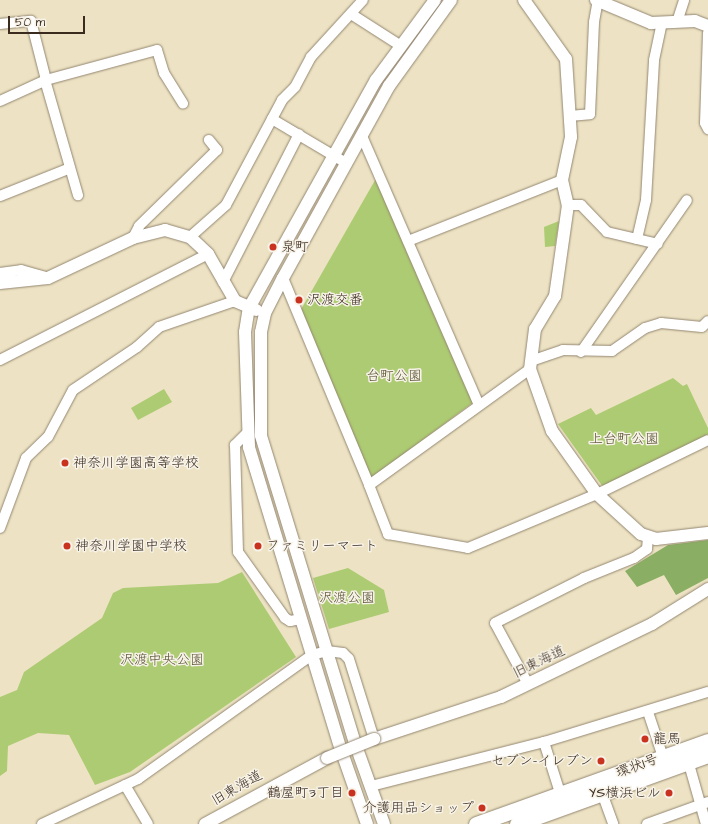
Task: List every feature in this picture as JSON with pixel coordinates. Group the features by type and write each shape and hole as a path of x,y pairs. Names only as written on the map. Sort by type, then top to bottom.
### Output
{"main road":[{"name":"環状1号","path":"687,756 708,741"},
{"name":"環状1号","path":"476,824 562,800 687,756 708,755"},
{"name":"環状1号","path":"516,824 562,800 602,793 665,763"}],"street":[{"path":"190,237 226,205 272,119 311,57 363,0"},
{"path":"367,824 312,655 246,434 244,358 249,308 376,80 435,0"},
{"path":"384,824 370,786 327,651 261,435 260,352 265,313 283,278 389,86 451,0"},
{"path":"524,0 566,59 571,137 562,180 568,205 555,296 535,329 530,365 552,431 597,494 648,538 708,533"},
{"path":"569,116 590,114 597,0 637,20 662,23 695,21 708,26"},
{"path":"677,22 684,0"},
{"path":"351,14 401,46"},
{"path":"0,24 31,21 68,169 78,195"},
{"path":"637,239 646,200 654,60 662,23"},
{"path":"708,33 705,116 708,129"},
{"path":"0,101 46,80 157,50 164,73 183,103"},
{"path":"272,119 346,163"},
{"path":"223,282 299,134"},
{"path":"362,136 479,405"},
{"path":"134,238 139,226 217,150 209,140"},
{"path":"0,196 68,169"},
{"path":"408,241 562,180"},
{"path":"581,352 658,244 687,200"},
{"path":"568,205 581,205 608,232 658,244"},
{"path":"0,283 48,278 105,248 134,238 165,230 190,237 208,254 235,301 249,308 265,313"},
{"path":"0,360 208,254"},
{"path":"0,273 20,270 48,278"},
{"path":"283,278 388,534 468,548 597,494 708,440"},
{"path":"0,528 26,458 48,437 73,390 137,347 159,327 235,301"},
{"path":"369,485 479,405 530,365 563,350 581,352 612,351 645,328 661,323 702,327 708,321"},
{"path":"246,434 235,445 238,552 285,618 290,621 301,619"},
{"path":"528,684 495,622 584,578 634,558 647,549 648,538"},
{"name":"旧東海道","path":"205,824 327,758 374,739 501,697 652,624 708,589"},
{"path":"42,824 125,785 312,655 327,651 343,653 349,659 374,739"},
{"path":"370,786 544,742 648,712 708,692"},
{"path":"648,712 665,763"},
{"path":"544,742 562,800"},
{"path":"687,756 704,804 706,824"},
{"path":"125,785 148,824"},
{"path":"602,793 613,824"},
{"path":"647,824 704,804"}],"green space":[{"name":"台町公園","path":"378,175 475,401 373,477 366,476 299,313"},
{"path":"559,221 555,246 545,247 544,227"},
{"name":"上台町公園","path":"673,378 683,386 687,384 708,428 708,436 603,487 558,424 591,408 596,415"},
{"path":"164,389 172,402 138,420 131,408"},
{"path":"708,540 708,578 676,595 664,575 637,587 625,571 668,545"},
{"name":"沢渡公園","path":"348,568 384,590 389,612 329,629 313,578"},
{"name":"沢渡中央公園","path":"242,572 296,657 130,772 95,785 69,735 38,733 8,746 7,771 0,776 0,697 17,690 24,672 102,618 113,593 123,588 218,583"}],"place":[{"name":"泉町","path":"273,247"},
{"name":"沢渡交番","path":"299,300"},
{"name":"神奈川学園高等学校","path":"65,463"},
{"name":"神奈川学園中学校","path":"67,546"},
{"name":"ファミリーマート","path":"258,546"},
{"name":"龍馬","path":"645,739"},
{"name":"セブン-イレブン","path":"601,761"},
{"name":"鶴屋町3丁目","path":"352,793"},
{"name":"YS横浜ビル","path":"669,793"},
{"name":"介護用品ショップ","path":"482,808"}]}
